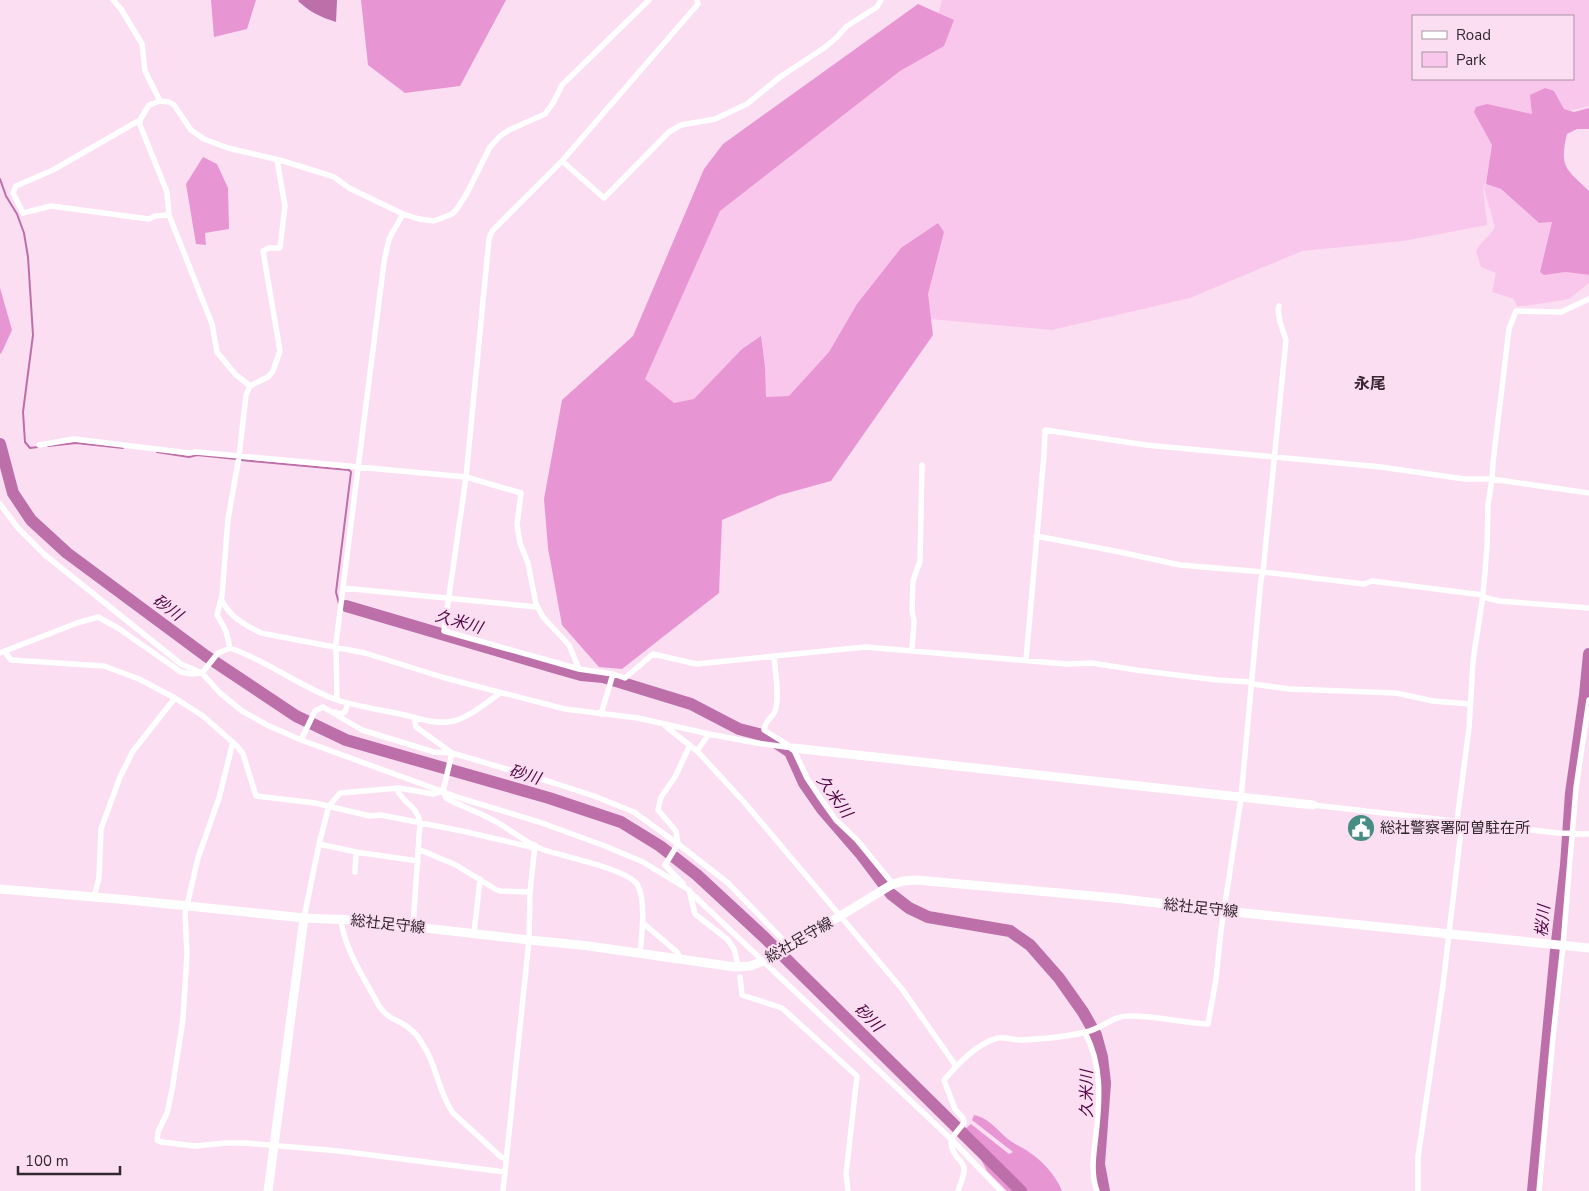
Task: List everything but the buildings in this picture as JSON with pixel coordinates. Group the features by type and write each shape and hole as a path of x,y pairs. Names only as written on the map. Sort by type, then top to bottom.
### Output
{"main road":[{"path":"789,747 1313,806"},
{"name":"総社足守線","path":"0,889 304,918 413,926 640,952 735,967 750,966 767,960 889,887 917,880 1589,948"},
{"path":"268,1191 304,918"}],"street":[{"path":"113,0 121,9 142,44 145,71 160,101"},
{"path":"169,215 155,216 149,219 52,206 23,213 13,193 16,186 26,180 53,170 140,120 149,105 160,101 169,102 174,105 187,126 204,139 228,148 278,160 334,177 348,188 403,214 434,221 452,214 467,193 490,147 500,136 545,114 554,103 562,85 649,0"},
{"path":"697,0 698,4 694,9 562,161 492,231 489,239 466,477 444,631 578,669 625,678 653,654 696,664 865,647 1067,664 1092,663 1145,671 1251,682 1253,684 1289,689 1396,693 1433,701 1470,704"},
{"path":"562,161 604,198 668,132 677,126 715,119 747,104 780,77 824,48 847,26 877,7 882,0"},
{"path":"140,120 140,125 167,192 169,215 212,324 217,352 235,374 250,386"},
{"path":"230,648 226,631 217,615 221,599 228,519 239,459 246,395 250,386 268,376 273,370 280,351 263,251 269,248 280,248 285,206 278,160"},
{"path":"337,700 336,647 384,262 390,239 403,214"},
{"path":"1418,1191 1418,1157 1449,933 1469,728 1473,661 1483,596 1492,462 1509,328 1516,311 1561,312 1589,299"},
{"path":"958,1191 964,1167 950,1143 964,1123 963,1118 955,1109 944,1080 956,1066 981,1046 1000,1038 1019,1040 1086,1032 1115,1018 1126,1016 1145,1016 1208,1024 1241,798 1261,579 1275,457 1286,340 1280,322 1279,306"},
{"path":"1026,660 1045,430 1146,445 1382,467 1464,479 1492,478 1589,493"},
{"path":"39,445 74,439 189,454 196,452 239,459 466,477 521,493 516,525 520,543 528,563 538,607 543,617 568,645 578,669"},
{"path":"912,650 914,620 912,611 913,581 920,560 922,465"},
{"path":"0,504 18,528 45,555 181,664 204,671 220,693 242,712 301,740 463,799 539,822 597,843 649,866 689,890 695,914 727,938 734,949 737,960"},
{"path":"1036,536 1115,550 1180,565 1263,572 1364,584 1372,581 1483,596 1499,601 1589,608"},
{"path":"343,588 538,607"},
{"path":"221,599 228,612 246,626 261,632 364,653 430,674 565,709 638,718 709,734 789,747"},
{"path":"500,693 474,710 452,721 436,722 337,700 300,683 248,654 230,648 218,653 204,671 191,674 181,672 118,628 98,617 3,653 11,660 104,666 139,679 175,698 203,716 233,742 243,754 256,796 314,803 370,816 381,815 462,831 544,849 592,862 629,877 637,883 640,891 643,923 640,952"},
{"path":"774,656 777,686 776,708 775,713 765,723 764,730 789,747 821,799 836,820 857,840 889,887"},
{"path":"601,714 612,677"},
{"path":"94,898 99,878 101,829 120,777 133,751 175,698"},
{"path":"1539,1191 1570,833 1588,718 1589,700"},
{"path":"301,740 315,711 323,707 340,714 345,712 348,703"},
{"path":"323,707 362,730 434,752 452,753 594,796 634,812 728,883 788,948"},
{"path":"414,717 416,727 452,753"},
{"path":"661,723 697,751 744,802 902,989 956,1066"},
{"path":"697,751 709,734"},
{"path":"233,742 220,798 198,858 185,914 187,954 183,1019 172,1090 167,1112 158,1132 157,1140 195,1146 225,1143 339,1151 504,1172"},
{"path":"665,865 678,844 676,831 658,810 661,797 675,777 690,745"},
{"path":"452,753 443,791 446,798 490,818 535,847"},
{"path":"304,918 329,806 340,793 399,788 433,794 443,791"},
{"path":"399,788 398,792 414,808 420,818 413,926"},
{"path":"1313,806 1589,834"},
{"path":"319,844 356,852 418,861"},
{"path":"503,1191 529,940 530,892 535,847"},
{"path":"418,849 456,865 500,891 530,892"},
{"path":"354,872 356,852"},
{"path":"649,866 665,865 689,890 767,960 851,1046 953,1137 1001,1191"},
{"path":"474,933 480,879"},
{"path":"341,920 342,933 347,947 384,1014 410,1029 423,1044 429,1055 447,1105 501,1157 506,1159"},
{"path":"643,923 677,952 680,958"},
{"path":"740,977 742,995 782,1008 857,1076 847,1166 848,1191"},
{"path":"1086,1032 1095,1056 1099,1087 1098,1118 1092,1169 1097,1191"}],"green space":[{"path":"942,0 1589,0 1589,106 1513,124 1495,155 1483,190 1487,225 1403,241 1302,251 1190,298 1052,330 875,314 766,437 629,389 747,147 934,31"},
{"path":"1486,184 1501,189 1539,223 1552,222 1540,272 1544,275 1566,272 1589,275 1589,283 1569,299 1525,306 1517,306 1514,299 1492,292 1496,273 1481,267 1476,251 1495,227 1484,189"}],"shaded area":[{"path":"211,0 256,0 247,29 214,37"},
{"path":"299,0 337,0 336,22 311,11"},
{"path":"361,0 506,0 460,86 405,93 368,65"},
{"path":"918,4 954,20 944,46 900,71 720,211 645,379 674,403 694,399 742,349 761,336 766,397 789,396 829,352 857,304 901,248 938,223 944,232 928,294 933,335 831,481 780,495 722,520 719,593 622,669 599,667 562,625 548,548 544,499 562,400 633,336 704,169 723,144"},
{"path":"1545,88 1554,91 1564,109 1574,112 1589,108 1589,129 1577,129 1567,134 1564,161 1570,172 1589,191 1589,275 1566,272 1544,275 1540,272 1552,222 1539,223 1501,189 1486,184 1492,145 1474,112 1476,107 1487,104 1532,114 1530,95"},
{"path":"203,157 217,164 228,188 229,229 205,233 206,245 196,244 186,184"},
{"path":"0,288 12,330 1,354 0,353"},
{"path":"974,1115 985,1119 1012,1142 1037,1158 1052,1173 1062,1191 1007,1191 987,1171 965,1129 971,1124 1009,1154 1013,1152 972,1120"}],"waterway":[{"path":"0,179 24,233 28,257 33,335 23,412 25,442 30,448 38,447"},
{"path":"48,446 76,443 123,448"},
{"name":"砂川","path":"0,444 13,493 31,520 67,553 206,656 296,716 346,740 549,798 621,822 660,846 697,875 764,937 1021,1191"},
{"path":"157,452 189,457 197,455 236,459"},
{"path":"241,460 349,470 351,472 336,592 339,604"},
{"name":"久米川","path":"346,606 581,675 603,677 691,704 739,729 766,736 790,752 804,783 822,809 860,853 891,894 909,908 928,917 1010,931 1030,945 1059,978 1083,1012 1096,1035 1102,1057 1105,1083 1099,1164 1104,1191"},
{"name":"桜川","path":"1533,1191 1566,865 1571,793 1589,654"}],"place":[{"name":"総社警察署阿曽駐在所","path":"1361,828"}],"district":[{"name":"永尾","path":"1370,383"}]}
